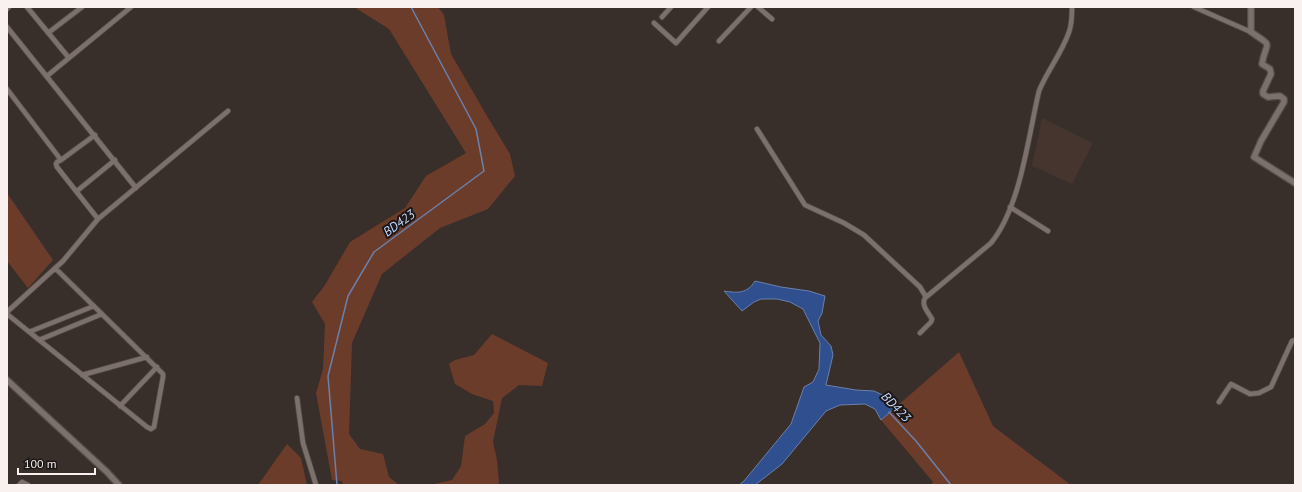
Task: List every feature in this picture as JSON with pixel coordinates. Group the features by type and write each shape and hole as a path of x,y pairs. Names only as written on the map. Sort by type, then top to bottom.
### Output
{"street":[{"path":"27,7 69,58"},
{"path":"48,33 82,7"},
{"path":"47,76 131,7"},
{"path":"662,17 671,7"},
{"path":"654,23 676,43 708,7"},
{"path":"719,41 750,7"},
{"path":"758,7 772,19"},
{"path":"920,333 932,319 923,304 926,297 991,243 998,235 1018,188 1039,92 1069,32 1072,23 1072,7"},
{"path":"1194,7 1251,32 1267,44 1268,46 1262,64 1270,70 1271,74 1263,94 1268,97 1280,96 1284,99 1284,102 1261,141 1254,157 1295,183"},
{"path":"1251,7 1251,32"},
{"path":"7,27 136,188"},
{"path":"7,89 60,160"},
{"path":"55,268 163,374 154,427 151,429 147,428 7,313 55,268 63,261 98,219 228,111"},
{"path":"758,129 805,205 844,223 864,235 920,287 926,297"},
{"path":"95,135 56,164 98,219"},
{"path":"77,191 115,160"},
{"path":"1010,207 1048,231"},
{"path":"29,332 94,306"},
{"path":"39,340 102,314"},
{"path":"1220,402 1231,384 1250,394 1259,393 1271,387 1292,341 1295,340"},
{"path":"82,375 147,357"},
{"path":"120,406 157,367"},
{"path":"7,380 108,472 119,485"},
{"path":"297,398 302,443 316,485"},
{"path":"19,485 22,482 28,485"}],"shaded area":[{"path":"354,7 438,7 444,15 451,54 510,154 515,176 488,209 440,228 382,274 352,343 349,434 360,449 383,454 389,477 399,485 343,485 342,481 332,480 316,393 323,369 325,324 312,302 325,285 350,242 405,208 426,176 466,153 389,29"},
{"path":"1042,118 1093,143 1072,184 1032,166"},
{"path":"7,193 53,260 28,288 7,261"},
{"path":"492,334 548,363 542,386 519,385 502,398 493,442 497,460 499,483 497,485 430,485 452,480 461,466 465,436 485,424 494,413 493,401 472,394 455,384 449,364 455,360 474,355"},
{"path":"959,352 993,426 1071,485 931,485 933,482 881,420"},
{"path":"287,444 301,458 307,485 258,485"}],"water":[{"path":"755,281 809,291 825,296 822,313 818,321 821,335 831,346 833,355 826,385 856,390 874,391 889,398 897,406 881,420 875,409 865,404 840,405 826,411 782,464 755,485 739,485 744,481 791,424 804,387 813,382 819,369 820,343 803,309 790,302 777,299 761,299 754,302 742,311 724,291 741,292 749,288"}],"waterway":[{"name":"BD423","path":"337,485 328,376 348,296 374,252 484,171 476,129 411,7"},
{"name":"BD423","path":"889,412 916,441 951,485"}]}
